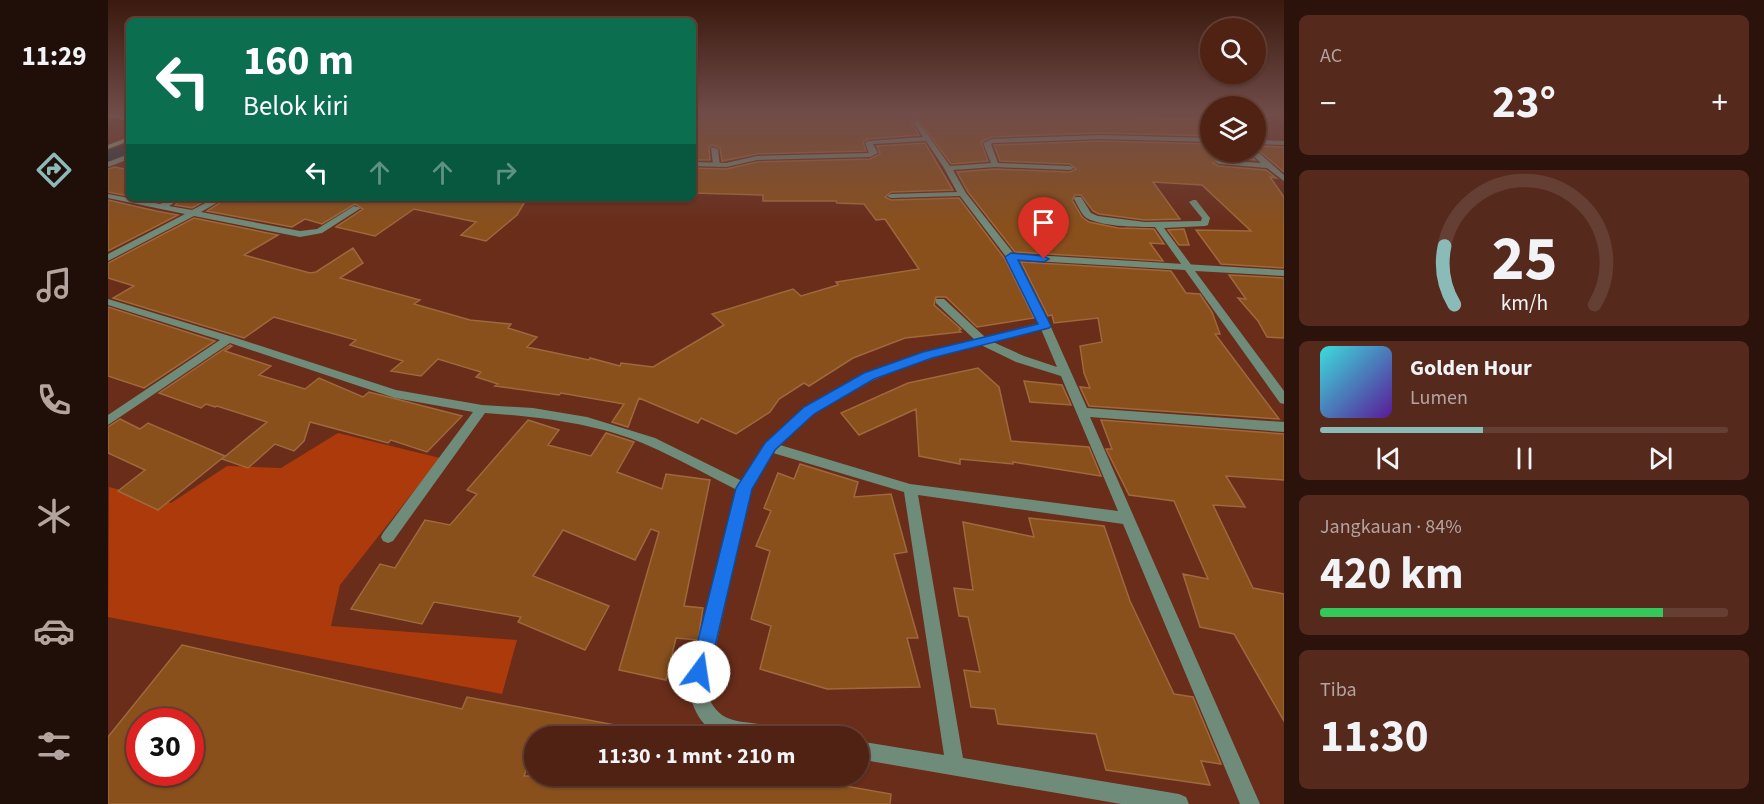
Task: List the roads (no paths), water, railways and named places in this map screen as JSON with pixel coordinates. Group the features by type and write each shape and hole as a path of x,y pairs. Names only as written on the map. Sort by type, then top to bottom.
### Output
{"street":[{"path":"714,151 717,165"},
{"path":"696,164 717,165 757,158 870,155 874,153 873,151"},
{"path":"935,151 948,168 962,194 1011,257 1045,326 1083,412 1125,518 1250,804"},
{"path":"989,151 995,165"},
{"path":"108,165 126,157"},
{"path":"1219,162 1269,166"},
{"path":"1264,162 1284,179"},
{"path":"948,168 995,165 1070,168"},
{"path":"891,196 962,194"},
{"path":"108,195 126,199"},
{"path":"1078,199 1088,215 1110,221 1157,224 1205,223 1206,218 1192,202"},
{"path":"134,201 300,234 319,231 357,208"},
{"path":"160,207 172,201"},
{"path":"108,258 215,201"},
{"path":"1157,224 1284,400"},
{"path":"1011,257 1284,273"},
{"path":"940,301 984,342 1020,358 1066,374"},
{"path":"109,303 229,339 395,394 482,409 533,412 587,421 651,441 744,488"},
{"path":"722,726 711,722 700,707 697,690 699,672 744,488 770,447 809,411 869,376 928,355 1045,326"},
{"path":"108,422 229,339"},
{"path":"388,537 482,409"},
{"path":"1083,412 1284,427"},
{"path":"770,447 910,489 1125,518"},
{"path":"910,489 955,765"},
{"path":"869,752 1179,804"}],"waterway":[{"path":"108,156 122,151"}]}
